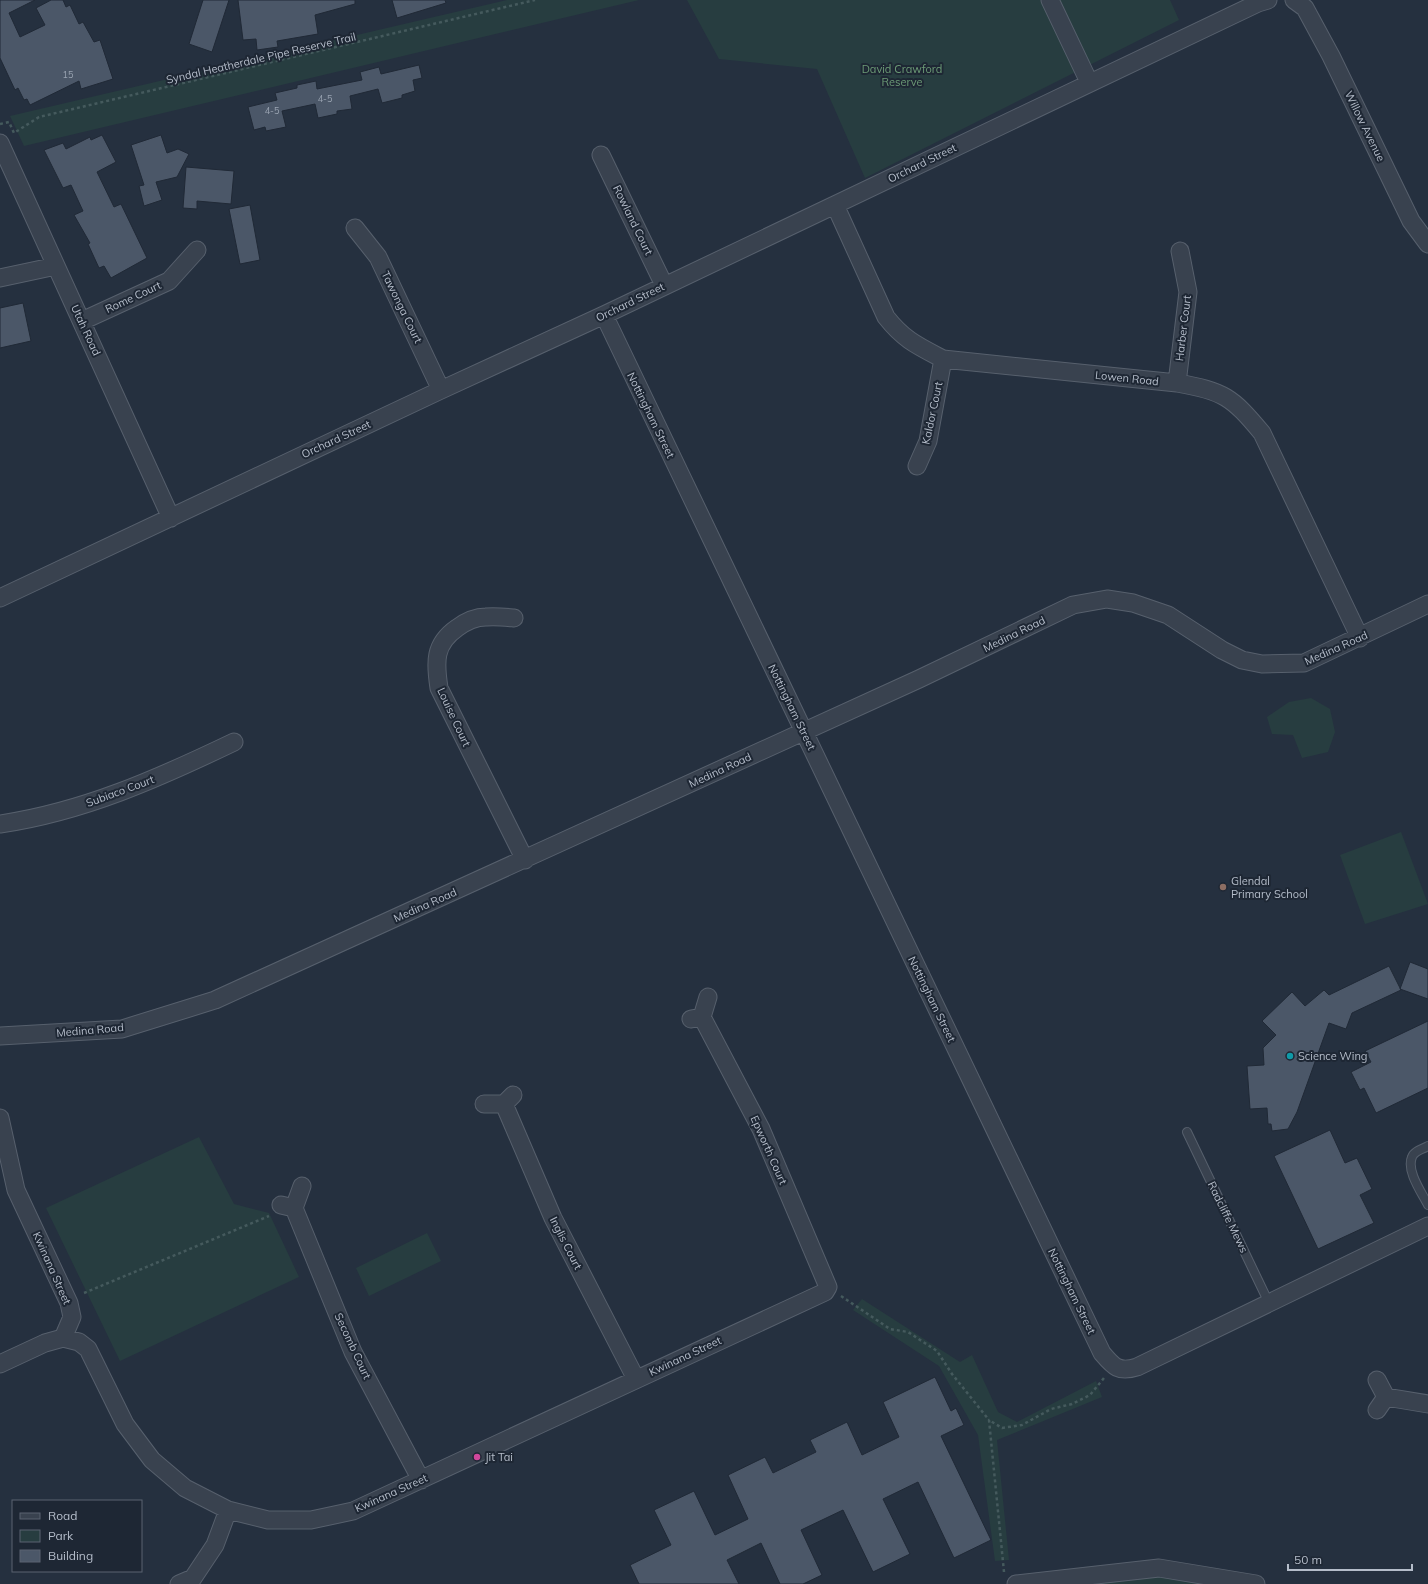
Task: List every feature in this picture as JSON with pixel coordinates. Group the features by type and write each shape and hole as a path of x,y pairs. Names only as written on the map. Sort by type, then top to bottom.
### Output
{"street":[{"path":"1050,0 1089,82"},
{"name":"Orchard Street","path":"0,598 441,390 604,315 1089,82 1262,1"},
{"name":"Willow Avenue","path":"1302,3 1331,56 1411,221 1427,240"},
{"name":"Utah Road","path":"0,143 171,518"},
{"name":"Rowland Court","path":"601,155 664,285"},
{"name":"Lowen Road","path":"835,205 886,317 898,332 911,342 943,359 1177,383 1202,387 1223,394 1243,410 1262,433 1360,638"},
{"name":"Tawonga Court","path":"355,228 378,257 441,390"},
{"name":"Rome Court","path":"82,321 169,281 197,250"},
{"name":"Harber Court","path":"1177,383 1188,292 1180,250"},
{"path":"0,278 56,266"},
{"name":"Nottingham Street","path":"604,315 1102,1353 1113,1367"},
{"name":"Kaldor Court","path":"918,466 928,441 943,359"},
{"name":"Medina Road","path":"0,1036 122,1029 215,1000 525,860 919,679 1073,605 1107,599 1133,603 1168,615 1222,650 1242,660 1262,664 1304,663 1360,638 1428,604"},
{"name":"Louise Court","path":"514,618 484,616 464,623 446,635 438,650 436,668 439,688 525,860"},
{"name":"Subiaco Court","path":"0,824 31,820 108,797 164,775 234,742"},
{"name":"Epworth Court","path":"708,997 697,1018 761,1129 828,1287"},
{"name":"Inglis Court","path":"484,1104 508,1099 553,1218 636,1379"},
{"name":"Kwinana Street","path":"0,1118 16,1190 70,1303 72,1317 63,1338 79,1342 88,1349 125,1424 152,1460 185,1488 228,1510 268,1520 311,1520 353,1511 825,1292 828,1287"},
{"path":"287,1206 302,1186"},
{"name":"Secomb Court","path":"287,1206 353,1352 421,1480"},
{"path":"1113,1367 1126,1371 1137,1367 1428,1226"},
{"path":"0,1364 45,1343 63,1338"},
{"path":"1377,1380 1381,1404 1428,1404"},
{"path":"179,1584 193,1578 215,1545 228,1510"},
{"path":"1010,1580 1159,1568 1256,1584"}],"lane":[{"name":"Radcliffe Mews","path":"1187,1132 1269,1303"},
{"path":"1428,1146 1412,1156 1411,1164 1412,1172 1428,1205"}],"path":[{"name":"Syndal Heatherdale Pipe Reserve Trail","path":"0,124 9,122 14,133 39,117 535,0"},
{"path":"84,1293 270,1216 266,1206 287,1206"},
{"path":"828,1287 890,1329 908,1332 937,1350 952,1374 989,1420 1002,1428 1022,1425 1051,1409 1072,1404 1090,1395 1113,1367"},
{"path":"989,1420 1010,1580"}],"green space":[{"path":"507,0 639,0 24,146 10,116"},
{"name":"David Crawford Reserve","path":"687,0 1170,0 1179,20 865,178 817,69 719,59"},
{"path":"1311,698 1330,709 1335,732 1328,752 1302,758 1293,735 1272,734 1267,717 1289,702"},
{"path":"1401,832 1428,904 1365,924 1340,855"},
{"path":"199,1137 234,1204 269,1213 299,1277 120,1361 46,1208"},
{"path":"427,1233 441,1261 369,1296 356,1268"},
{"path":"862,1299 960,1362 972,1355 998,1412 1017,1422 1096,1381 1102,1397 997,1440 1009,1560 995,1561 978,1435 939,1366 853,1310"},
{"path":"1159,1568 1256,1584 1016,1584"}],"building":[{"path":"0,0 35,0 9,13 20,37 45,25 36,8 51,0 63,0 66,7 70,5 79,24 83,22 94,42 100,40 113,79 81,89 79,81 30,105 27,99 24,100 18,88 15,90 0,58"},
{"path":"203,0 229,0 212,52 189,44"},
{"path":"238,0 355,0 355,4 315,15 318,34 277,41 278,47 257,50 256,39 243,40"},
{"path":"392,0 445,0 446,3 397,18"},
{"path":"419,65 422,78 413,80 415,91 402,95 402,98 382,103 378,89 350,96 352,109 337,111 337,114 318,118 315,104 282,111 286,127 266,131 265,127 254,130 248,107 277,100 275,93 297,88 297,85 316,81 317,89 362,80 360,72 379,67 381,74"},
{"path":"102,135 116,162 97,172 114,207 121,204 147,258 111,278 104,266 99,268 88,244 90,243 74,215 83,211 71,185 63,188 44,150 63,143 66,149 90,137 91,140"},
{"path":"161,135 167,153 178,149 189,154 177,177 156,182 162,200 144,206 139,186 144,185 131,145"},
{"path":"186,167 234,171 231,204 197,201 197,209 183,208"},
{"path":"250,205 260,260 240,264 229,209"},
{"path":"23,303 31,341 0,348 0,308"},
{"path":"1410,962 1428,969 1428,999 1400,989"},
{"name":"Science Wing","path":"1389,966 1401,990 1352,1013 1346,1029 1329,1023 1297,1112 1288,1129 1272,1131 1271,1124 1268,1124 1267,1108 1250,1109 1247,1066 1264,1065 1263,1048 1276,1035 1262,1021 1292,992 1305,1006 1324,990 1329,995"},
{"path":"1428,1021 1428,1088 1376,1113 1364,1088 1360,1090 1351,1072 1371,1062 1365,1051"},
{"path":"1330,1130 1345,1163 1357,1158 1372,1189 1360,1195 1374,1223 1318,1249 1274,1156"},
{"path":"935,1377 951,1411 956,1408 964,1425 941,1436 991,1540 954,1558 918,1482 883,1499 910,1554 873,1572 843,1510 801,1530 822,1575 803,1584 780,1584 761,1543 727,1560 739,1584 639,1584 630,1565 671,1545 654,1510 694,1491 715,1535 748,1519 728,1475 765,1457 773,1473 816,1452 810,1440 847,1422 862,1455 899,1437 883,1402"}],"place":[{"name":"Glendal Primary School","path":"1223,887"},
{"name":"Science Wing","path":"1290,1056"},
{"name":"Jit Tai","path":"477,1457"}]}
